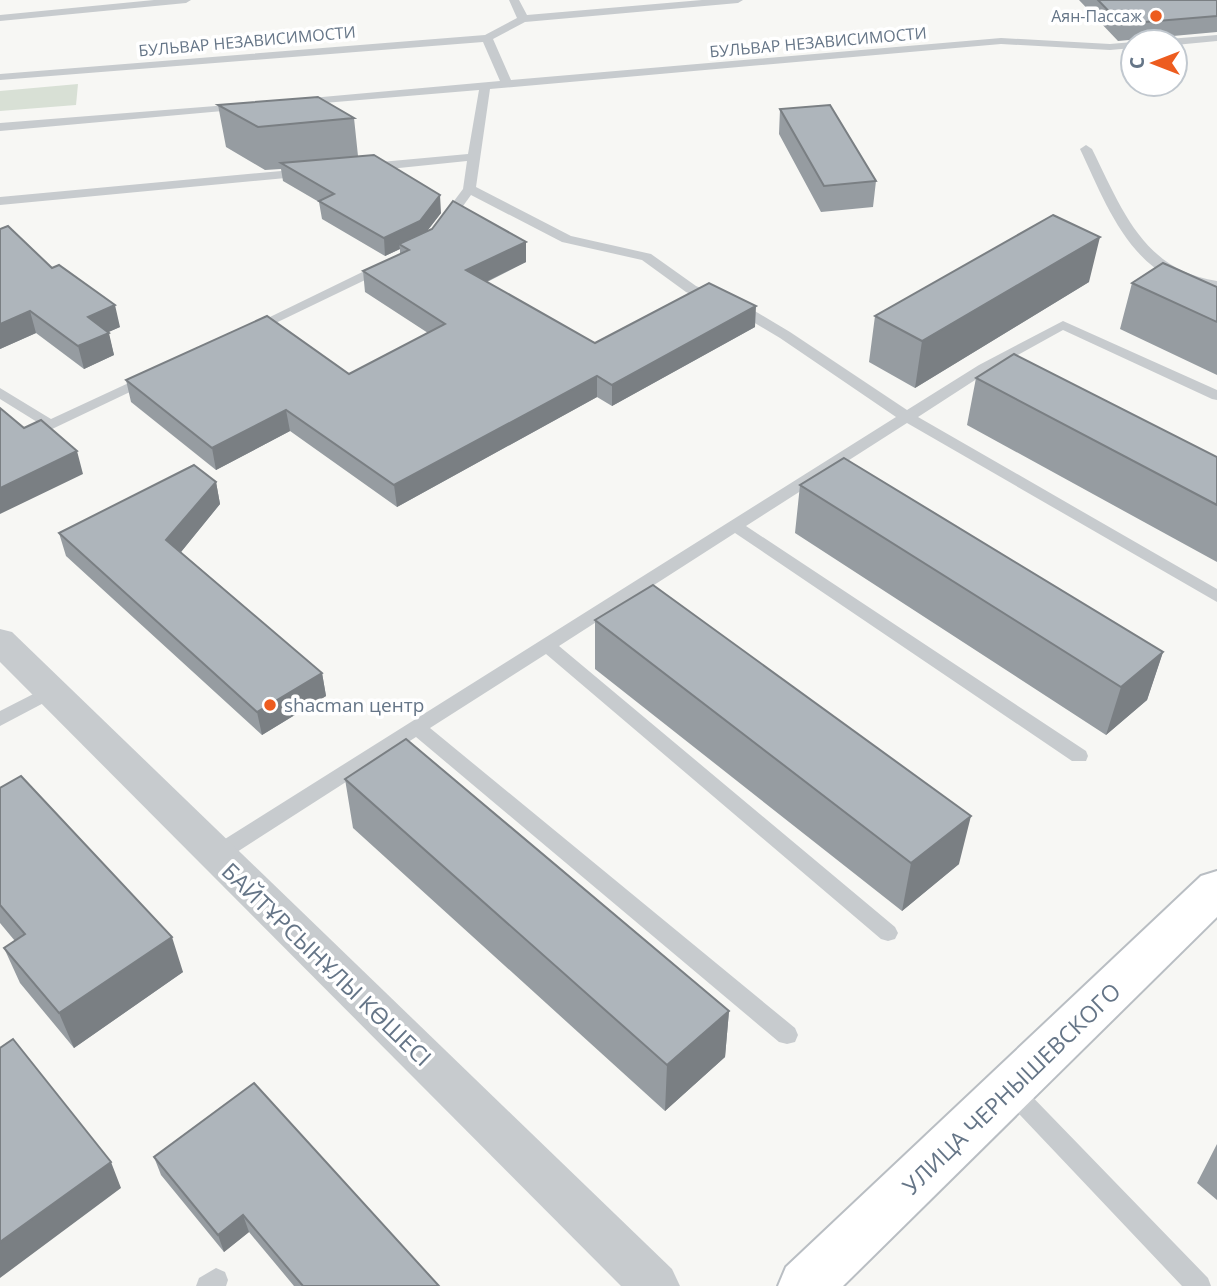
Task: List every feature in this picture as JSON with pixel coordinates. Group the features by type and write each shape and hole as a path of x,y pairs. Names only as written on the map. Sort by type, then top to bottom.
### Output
{"street":[{"name":"БАЙТҰРСЫНҰЛЫ КӨШЕСІ","path":"0,641 655,1286"},
{"name":"УЛИЦА ЧЕРНЫШЕВСКОГО","path":"805,1286 1217,889"}],"lane":[{"path":"0,18 186,0"},
{"path":"514,0 523,19"},
{"path":"507,85 487,38 523,19 738,0"},
{"name":"БУЛЬВАР НЕЗАВИСИМОСТИ","path":"0,76 487,38"},
{"path":"1189,40 1217,38"},
{"name":"БУЛЬВАР НЕЗАВИСИМОСТИ","path":"291,103 1001,41 1119,46"},
{"path":"436,233 469,189 485,87"},
{"path":"0,127 249,106"},
{"path":"1086,149 1110,198 1146,253 1172,274 1217,285"},
{"path":"352,168 474,157"},
{"path":"0,201 312,172"},
{"path":"469,189 567,239 646,257 691,289 743,310 785,335 890,407 1217,596"},
{"path":"239,335 403,256"},
{"path":"216,855 984,368 1063,325 1217,396"},
{"path":"0,392 50,425 163,371"},
{"path":"736,526 1079,756"},
{"path":"547,645 888,933"},
{"path":"0,719 49,692"},
{"path":"417,728 787,1035"},
{"path":"1010,1089 1199,1286"}],"shaded area":[{"path":"78,84 76,105 0,111 0,91"}],"building":[{"path":"1098,0 1217,0 1217,16 1121,24"},
{"path":"318,97 354,118 258,127 218,105"},
{"path":"830,105 876,181 824,186 780,109"},
{"path":"374,155 440,195 420,221 384,238 319,201 334,194 281,163"},
{"path":"453,201 526,242 466,270 595,343 709,283 756,306 612,385 597,376 394,485 286,410 212,448 126,380 267,316 349,374 445,324 363,271 409,250 399,244 432,229"},
{"path":"1053,215 1100,237 922,341 875,316"},
{"path":"8,226 52,268 59,265 115,305 88,317 109,333 78,346 30,311 0,324 0,229"},
{"path":"1163,263 1217,287 1217,322 1132,283"},
{"path":"1014,354 1217,457 1217,505 976,378"},
{"path":"0,408 24,428 41,420 77,451 0,488"},
{"path":"844,458 1163,652 1121,687 800,485"},
{"path":"194,465 216,482 166,540 322,673 257,712 59,533"},
{"path":"653,585 971,816 911,863 595,620"},
{"path":"406,739 729,1011 667,1065 345,779"},
{"path":"21,776 172,937 59,1013 4,948 25,934 0,905 0,788"},
{"path":"13,1039 111,1162 0,1242 0,1048"},
{"path":"254,1083 439,1286 303,1286 243,1215 218,1235 154,1157"}],"place":[{"name":"Аян-Пассаж","path":"1156,16"},
{"name":"shacman центр","path":"270,705"}]}
